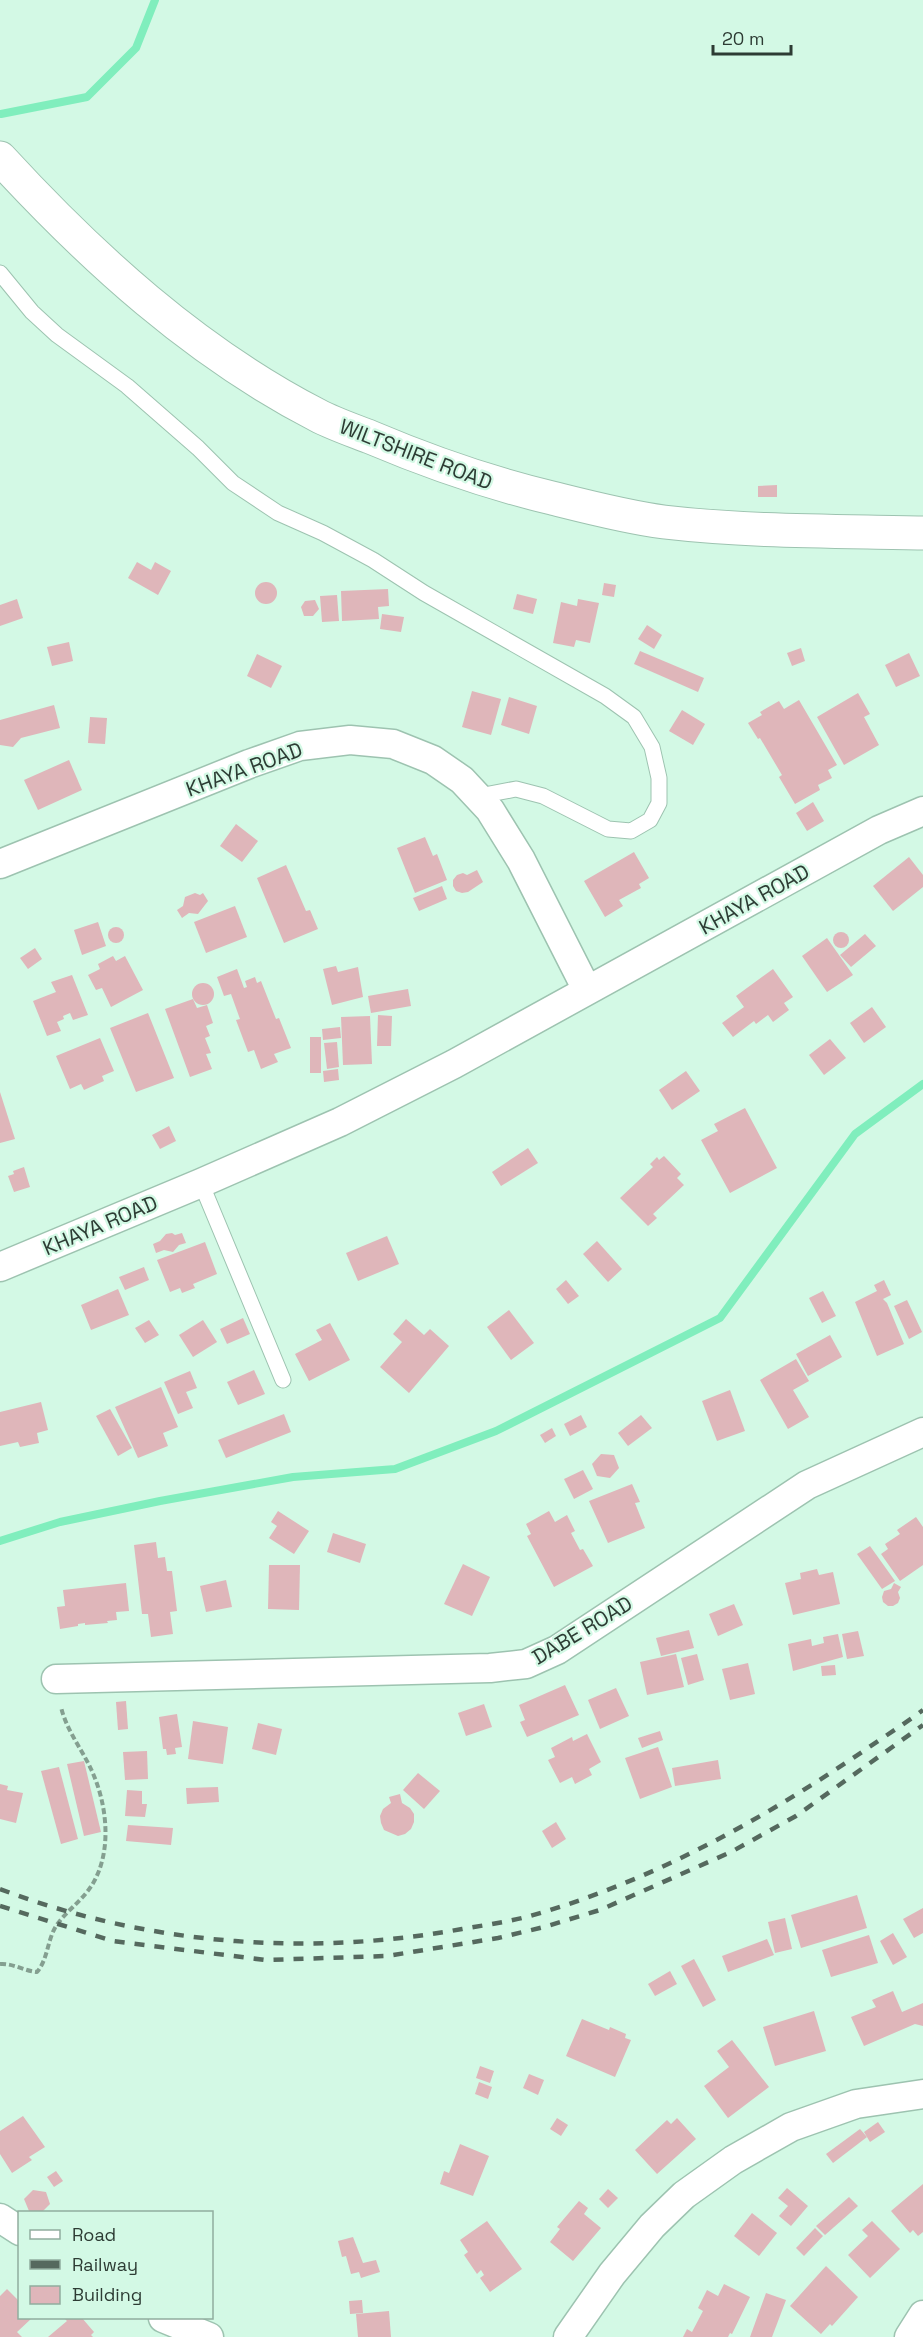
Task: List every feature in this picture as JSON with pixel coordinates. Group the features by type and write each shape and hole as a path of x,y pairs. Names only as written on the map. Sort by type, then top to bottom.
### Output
{"street":[{"name":"WILTSHIRE ROAD","path":"0,158 80,241 143,298 188,333 258,381 318,416 412,455 503,486 661,521 748,529 923,533"},
{"name":"KHAYA ROAD","path":"0,864 249,764 300,746 350,740 393,744 433,760 462,780 479,796 520,860 587,990"},
{"name":"KHAYA ROAD","path":"0,1267 340,1122 454,1064 879,830 923,811"},
{"name":"DABE ROAD","path":"56,1679 490,1668 526,1664 580,1636 807,1485 923,1432"},
{"path":"568,2337 612,2274 652,2226 684,2195 733,2160 791,2127 855,2104 923,2094"},
{"path":"0,2218 18,2230"},
{"path":"909,2337 923,2315"},
{"path":"165,2319 208,2337"}],"lane":[{"path":"0,273 32,312 57,335 127,386 198,448 233,483 278,513 323,533 373,560 424,593 605,696 634,717 652,747 659,778 659,803 650,820 632,831 608,829 543,796 516,789 479,796"},
{"path":"201,1183 283,1380"}],"path":[{"path":"0,1964 10,1964 25,1971 37,1972 44,1964 57,1925 93,1884 102,1860 106,1836 103,1809 92,1772 61,1710 56,1679"}],"building":[{"path":"777,485 777,497 758,497 758,486"},
{"path":"137,562 151,570 155,562 171,571 158,595 128,578"},
{"path":"266,582 274,585 277,593 274,601 266,604 258,601 255,593 258,585"},
{"path":"604,583 616,585 614,597 602,595"},
{"path":"388,589 389,606 378,607 379,619 342,621 341,591"},
{"path":"517,594 537,599 533,614 513,609"},
{"path":"337,595 339,621 322,622 320,596"},
{"path":"17,599 23,618 0,626 0,605"},
{"path":"578,599 599,603 590,643 576,640 574,647 553,643 561,602 577,606"},
{"path":"315,600 319,609 313,616 304,616 301,607 305,601"},
{"path":"382,614 404,617 401,632 380,629"},
{"path":"647,625 662,635 654,649 638,639"},
{"path":"69,642 73,661 52,666 47,647"},
{"path":"801,648 805,661 792,666 787,653"},
{"path":"640,651 704,678 698,692 634,664"},
{"path":"909,653 920,676 896,687 885,665"},
{"path":"257,654 282,666 271,688 247,676"},
{"path":"472,691 501,699 491,735 462,727"},
{"path":"858,693 870,714 864,717 879,745 844,765 817,717"},
{"path":"509,697 537,706 529,734 501,725"},
{"path":"799,700 837,765 828,770 832,778 818,785 820,790 795,804 779,777 782,775 760,738 758,739 748,723 762,715 760,712 779,701 784,709"},
{"path":"54,705 60,728 21,738 13,747 0,745 0,720"},
{"path":"682,710 705,724 693,745 669,731"},
{"path":"90,717 107,718 105,744 88,743"},
{"path":"69,760 82,790 38,810 24,780"},
{"path":"813,802 824,821 807,831 796,813"},
{"path":"236,824 258,841 242,862 220,846"},
{"path":"425,837 433,856 437,854 447,880 415,893 397,848"},
{"path":"634,852 649,878 639,884 641,888 619,900 623,906 605,917 584,881"},
{"path":"909,857 923,875 923,887 893,911 873,886"},
{"path":"286,865 306,911 310,910 318,929 284,943 257,878"},
{"path":"477,870 483,882 468,892 456,891 453,880 457,875 463,873 467,875"},
{"path":"442,886 447,899 419,911 413,898"},
{"path":"195,893 200,895 203,893 208,901 198,914 189,913 182,918 177,910 183,906 185,897"},
{"path":"235,906 247,937 206,953 194,922"},
{"path":"98,922 106,946 82,955 74,930"},
{"path":"116,927 122,929 124,935 122,941 116,943 110,941 108,935 110,929"},
{"path":"838,932 844,932 849,940 847,946 838,948 833,943 833,937"},
{"path":"865,934 876,946 851,967 840,955"},
{"path":"827,938 853,975 827,992 802,956"},
{"path":"35,948 42,959 28,969 20,958"},
{"path":"113,956 116,961 125,956 143,990 111,1007 102,988 96,990 88,975 100,969 98,964"},
{"path":"336,966 338,972 358,967 363,997 332,1005 323,969"},
{"path":"237,969 244,988 247,987 245,981 255,977 257,983 261,981 276,1019 279,1018 291,1048 274,1054 278,1062 261,1069 254,1050 248,1052 236,1020 240,1019 231,994 224,996 217,977"},
{"path":"773,969 793,997 784,1003 789,1010 773,1022 768,1015 756,1024 754,1021 733,1037 722,1023 744,1007 736,996"},
{"path":"72,975 88,1015 73,1020 70,1013 63,1016 64,1019 57,1022 61,1031 47,1036 33,1001 56,992 51,982"},
{"path":"203,983 211,986 214,994 211,1002 203,1005 195,1002 192,994 195,986"},
{"path":"408,989 411,1006 371,1013 368,996"},
{"path":"193,999 197,1008 207,1005 213,1023 206,1026 210,1036 205,1038 211,1053 206,1054 212,1069 190,1077 165,1009"},
{"path":"872,1007 886,1027 864,1043 850,1023"},
{"path":"148,1013 174,1078 136,1092 110,1028"},
{"path":"378,1015 392,1016 391,1046 377,1046"},
{"path":"370,1016 372,1064 343,1065 341,1017"},
{"path":"340,1027 341,1038 323,1040 322,1029"},
{"path":"310,1037 321,1037 321,1073 310,1073"},
{"path":"100,1038 114,1071 102,1076 104,1081 84,1090 81,1084 70,1089 56,1056"},
{"path":"830,1039 846,1058 824,1075 809,1055"},
{"path":"337,1042 339,1067 327,1069 324,1043"},
{"path":"338,1069 339,1080 324,1082 323,1071"},
{"path":"686,1071 700,1091 672,1110 659,1090"},
{"path":"0,1092 15,1139 0,1143"},
{"path":"745,1108 777,1168 730,1193 701,1140 718,1131 714,1124"},
{"path":"169,1126 176,1141 160,1149 152,1135"},
{"path":"528,1148 538,1163 501,1186 492,1172"},
{"path":"664,1156 681,1174 677,1178 684,1185 653,1214 657,1218 648,1226 620,1198 653,1167 650,1164 657,1157 659,1160"},
{"path":"24,1167 30,1187 14,1192 8,1176 14,1174 13,1171"},
{"path":"182,1233 186,1243 179,1245 173,1252 164,1250 156,1253 153,1244 160,1241 166,1234 175,1235"},
{"path":"387,1236 399,1264 358,1281 346,1253"},
{"path":"597,1241 622,1269 608,1282 583,1254"},
{"path":"205,1242 217,1274 193,1284 195,1288 182,1293 180,1288 170,1292 157,1260"},
{"path":"144,1267 149,1280 125,1290 119,1277"},
{"path":"566,1280 579,1296 568,1304 556,1289"},
{"path":"884,1280 891,1295 883,1299 887,1303 904,1344 877,1356 855,1302 877,1291 874,1285"},
{"path":"118,1289 129,1315 91,1330 81,1305"},
{"path":"823,1291 836,1316 822,1323 809,1298"},
{"path":"907,1300 922,1332 909,1339 894,1306"},
{"path":"509,1310 534,1343 511,1360 487,1327"},
{"path":"243,1318 250,1334 227,1344 220,1329"},
{"path":"406,1319 424,1335 430,1329 449,1346 409,1393 380,1367 402,1342 393,1334"},
{"path":"149,1320 159,1335 145,1343 135,1328"},
{"path":"203,1320 217,1342 193,1357 179,1335"},
{"path":"330,1323 350,1360 309,1381 295,1354 322,1340 316,1330"},
{"path":"830,1335 842,1357 808,1376 796,1354"},
{"path":"796,1359 809,1381 793,1390 809,1417 788,1429 760,1380"},
{"path":"254,1370 265,1394 238,1405 227,1382"},
{"path":"190,1371 197,1388 186,1392 193,1408 178,1414 164,1382"},
{"path":"161,1387 178,1427 163,1433 168,1446 138,1458 115,1407"},
{"path":"730,1390 745,1431 717,1441 702,1401"},
{"path":"41,1402 48,1430 37,1433 39,1443 20,1447 18,1442 0,1446 0,1412"},
{"path":"110,1409 132,1448 118,1456 96,1416"},
{"path":"284,1414 291,1432 226,1458 218,1440"},
{"path":"581,1415 587,1427 570,1436 564,1424"},
{"path":"641,1415 652,1428 628,1446 618,1433"},
{"path":"552,1428 556,1436 545,1443 540,1435"},
{"path":"601,1454 614,1455 619,1468 610,1478 597,1476 592,1464"},
{"path":"583,1470 593,1489 574,1499 564,1479"},
{"path":"632,1484 640,1502 635,1503 645,1528 608,1543 589,1501"},
{"path":"278,1511 309,1531 294,1554 269,1538 277,1526 271,1522"},
{"path":"549,1511 555,1522 567,1515 575,1531 571,1533 580,1550 583,1549 593,1566 554,1587 527,1536 531,1534 526,1524"},
{"path":"916,1517 923,1527 923,1565 900,1581 881,1554 888,1549 885,1544 900,1534 897,1530"},
{"path":"333,1533 366,1544 360,1563 327,1552"},
{"path":"156,1542 158,1558 165,1557 167,1571 172,1571 177,1611 170,1612 173,1634 151,1637 148,1614 142,1614 134,1545"},
{"path":"870,1546 895,1581 882,1589 857,1554"},
{"path":"463,1564 490,1577 472,1616 444,1604"},
{"path":"269,1565 300,1565 299,1610 268,1609"},
{"path":"817,1569 819,1575 833,1572 840,1604 793,1615 785,1583 801,1579 800,1573"},
{"path":"226,1580 232,1607 206,1612 200,1586"},
{"path":"126,1583 129,1611 116,1612 117,1620 107,1621 108,1623 78,1624 78,1626 60,1629 57,1607 65,1606 63,1590"},
{"path":"894,1583 901,1587 898,1592 900,1598 898,1603 888,1606 883,1602 882,1597 884,1591 891,1589"},
{"path":"734,1604 743,1625 718,1636 709,1614"},
{"path":"689,1630 694,1648 661,1656 656,1638"},
{"path":"858,1631 864,1656 847,1659 842,1634"},
{"path":"838,1634 843,1657 793,1671 788,1644 811,1639 812,1646 824,1643 823,1637"},
{"path":"676,1654 684,1687 647,1695 640,1662"},
{"path":"697,1654 704,1680 688,1685 681,1658"},
{"path":"748,1663 755,1694 730,1700 722,1669"},
{"path":"835,1665 836,1675 822,1676 821,1666"},
{"path":"565,1685 579,1715 527,1737 520,1722 525,1720 519,1705"},
{"path":"616,1688 629,1716 600,1729 588,1700"},
{"path":"126,1701 128,1729 118,1730 116,1702"},
{"path":"484,1704 492,1727 466,1736 458,1713"},
{"path":"177,1714 182,1747 175,1748 176,1754 167,1755 166,1749 163,1749 159,1717"},
{"path":"193,1721 228,1727 223,1764 188,1759"},
{"path":"258,1723 282,1729 276,1755 252,1749"},
{"path":"660,1731 663,1740 642,1748 638,1738"},
{"path":"587,1734 601,1762 589,1769 592,1775 575,1784 572,1777 560,1783 548,1760 555,1757 551,1748 572,1737 573,1741"},
{"path":"658,1747 672,1787 640,1799 625,1758"},
{"path":"147,1751 148,1779 125,1780 123,1752"},
{"path":"718,1760 721,1779 675,1786 672,1768"},
{"path":"84,1761 101,1832 84,1836 67,1764"},
{"path":"59,1767 78,1839 61,1844 41,1771"},
{"path":"418,1773 440,1791 424,1809 403,1790"},
{"path":"0,1784 8,1786 7,1790 23,1793 16,1823 0,1819"},
{"path":"218,1787 219,1802 187,1804 186,1788"},
{"path":"127,1790 142,1791 142,1804 147,1804 145,1817 125,1816"},
{"path":"400,1794 402,1803 414,1814 414,1822 411,1829 398,1836 384,1830 380,1816 383,1809 391,1803 389,1797"},
{"path":"556,1822 566,1839 552,1848 542,1831"},
{"path":"128,1825 173,1828 171,1845 126,1841"},
{"path":"857,1895 867,1928 801,1948 791,1915"},
{"path":"923,1908 923,1933 914,1938 903,1919"},
{"path":"785,1918 792,1949 775,1953 768,1922"},
{"path":"893,1933 907,1957 893,1965 880,1941"},
{"path":"869,1935 878,1963 831,1977 822,1950"},
{"path":"767,1939 774,1955 728,1972 722,1956"},
{"path":"694,1959 716,2000 703,2007 681,1966"},
{"path":"670,1971 677,1984 655,1996 648,1984"},
{"path":"893,1991 902,2012 923,2003 923,2026 915,2024 864,2046 851,2017 876,2007 872,2000"},
{"path":"814,2011 826,2051 775,2066 763,2027"},
{"path":"582,2019 609,2030 610,2027 626,2034 625,2038 631,2040 615,2077 566,2056"},
{"path":"732,2040 769,2087 728,2118 704,2086 729,2067 717,2051"},
{"path":"480,2066 494,2071 490,2083 476,2078"},
{"path":"529,2074 544,2080 538,2095 523,2088"},
{"path":"479,2082 492,2087 488,2099 475,2094"},
{"path":"23,2116 45,2147 29,2157 32,2160 12,2173 0,2154 0,2131"},
{"path":"557,2118 568,2125 561,2136 550,2129"},
{"path":"677,2118 696,2139 657,2174 635,2150 667,2120 671,2124"},
{"path":"878,2122 885,2132 870,2142 864,2132"},
{"path":"860,2129 867,2137 833,2163 826,2154"},
{"path":"460,2144 489,2156 473,2196 440,2184 444,2171 449,2173"},
{"path":"56,2171 63,2181 54,2187 47,2177"},
{"path":"923,2184 923,2232 918,2236 913,2230 910,2233 891,2211"},
{"path":"787,2188 808,2206 791,2226 779,2216 788,2206 778,2198"},
{"path":"608,2189 618,2198 608,2208 599,2199"},
{"path":"33,2190 46,2192 50,2204 43,2211 29,2211 24,2199"},
{"path":"849,2197 858,2206 825,2235 816,2226"},
{"path":"579,2201 588,2208 584,2214 601,2228 573,2261 550,2242 560,2229 557,2227"},
{"path":"752,2213 777,2233 759,2256 734,2236"},
{"path":"487,2221 522,2269 490,2292 480,2278 484,2275 481,2270 477,2274 464,2255 468,2252 460,2240"},
{"path":"872,2221 900,2249 870,2278 848,2255 868,2236 862,2230"},
{"path":"815,2228 823,2236 804,2256 796,2248"},
{"path":"353,2237 363,2263 376,2260 380,2272 361,2278 359,2272 351,2274 346,2256 342,2257 338,2241"},
{"path":"826,2266 858,2297 832,2326 830,2324 821,2334 790,2306"},
{"path":"724,2284 750,2297 732,2334 730,2333 728,2337 683,2337 687,2329 692,2332 703,2311 698,2308 707,2290 718,2296"},
{"path":"7,2289 18,2300 18,2319 31,2319 17,2332 22,2337 0,2337 0,2296"},
{"path":"766,2293 786,2300 772,2337 750,2337"},
{"path":"362,2300 363,2313 350,2314 349,2301"},
{"path":"389,2311 391,2337 358,2337 356,2314"},
{"path":"65,2319 83,2319 94,2332 91,2335 93,2337 48,2337 67,2321"}],"waterway":[{"path":"1,114 87,97 136,48 155,0"},
{"path":"0,1541 60,1522 160,1501 293,1477 395,1469 496,1431 720,1318 855,1134 923,1084"}],"railway":[{"path":"0,1889 56,1908 113,1923 170,1934 228,1940 287,1943 346,1942 404,1938 505,1922 575,1902 618,1886 703,1847 784,1802 923,1710"},
{"path":"0,1906 113,1941 265,1960 387,1956 498,1938 600,1910 731,1852 796,1816 923,1725"}]}
